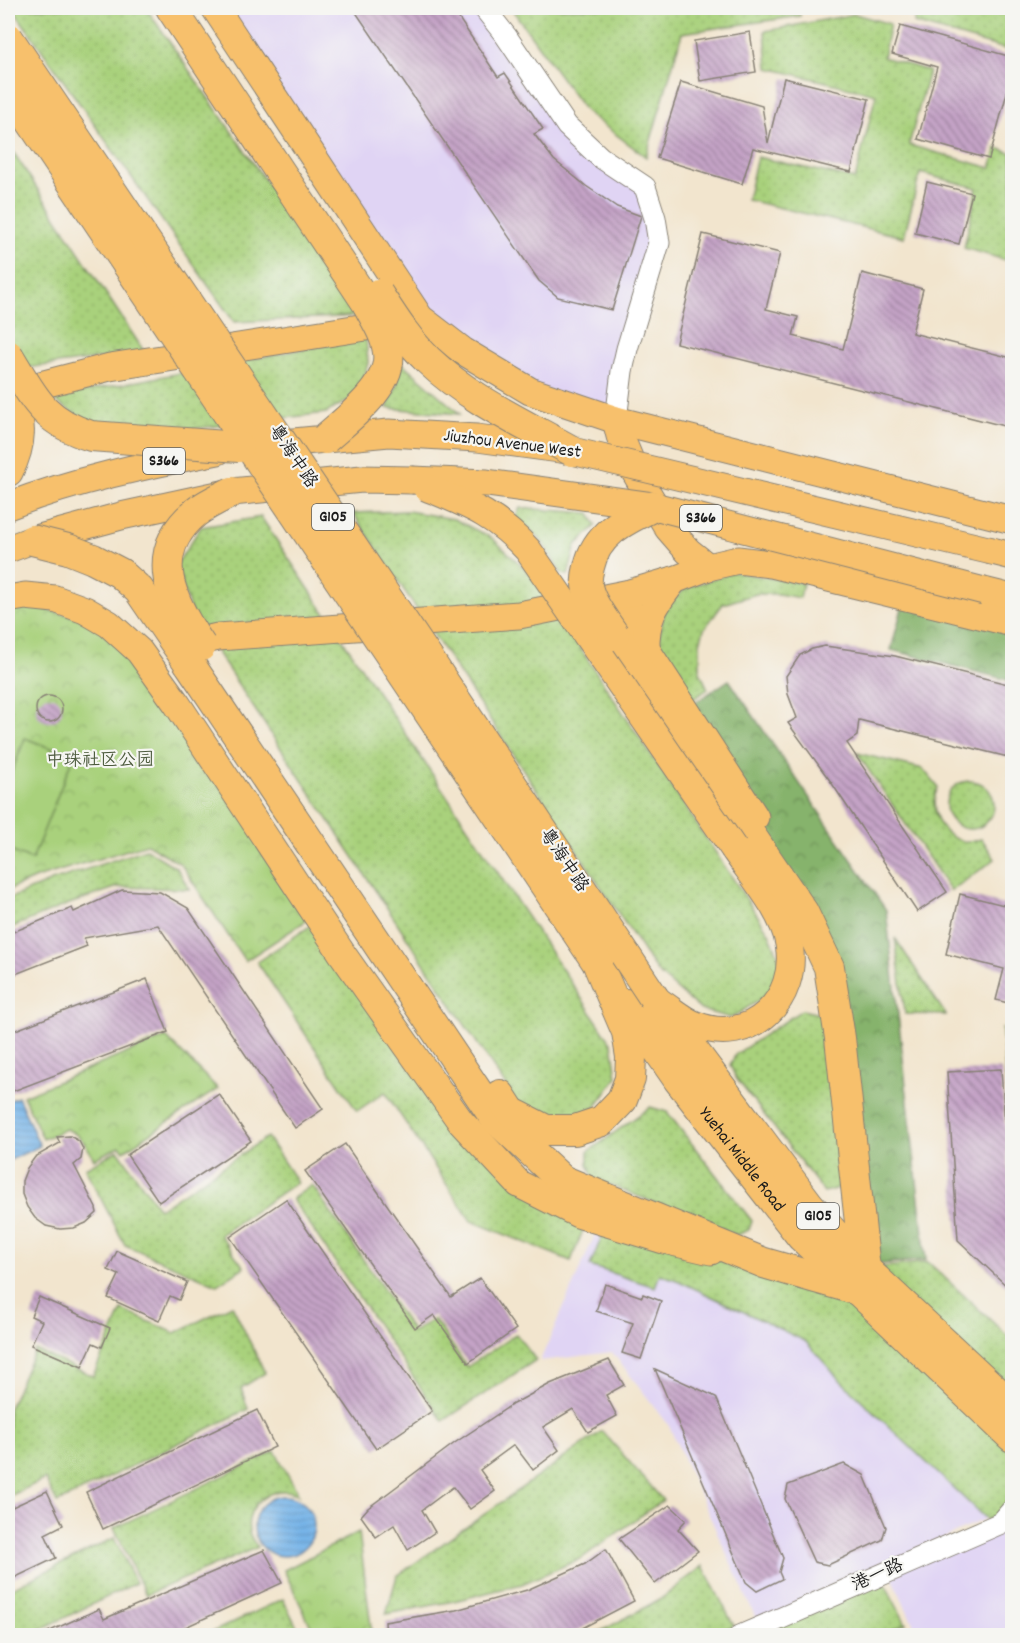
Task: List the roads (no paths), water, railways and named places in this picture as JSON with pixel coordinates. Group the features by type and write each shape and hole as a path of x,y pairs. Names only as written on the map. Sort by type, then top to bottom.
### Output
{"highway":[{"path":"171,8 372,298 396,321 426,359 468,392 573,451"},
{"path":"190,8 372,298 388,351 386,371 367,399 325,439"},
{"name":"粤海中路","path":"8,38 425,654 654,998"},
{"name":"粤海中路","path":"8,87 597,962"},
{"path":"8,355 47,414 74,431 91,436 239,447"},
{"path":"8,394 19,420 20,434 8,471"},
{"path":"232,492 195,513 177,535 170,548 167,562 167,575 176,604 198,659 495,1118 562,1180 764,1263 861,1280 840,1038 829,968 803,912 594,606 588,590 587,578 592,555 598,543 616,526 654,506"},
{"path":"20,545 76,552 120,573 140,590 198,659 511,1112 546,1130 575,1130 602,1120 622,1100 630,1079 631,1057 627,1032 597,962"},
{"name":"Yuehai Middle Road","path":"597,962 678,1079 802,1237 861,1280 1012,1406"},
{"name":"Yuehai Middle Road","path":"654,998 809,1205 861,1280 1012,1437"}],"main road":[{"path":"215,8 420,318 463,351 530,391 616,420 1012,520"},
{"path":"8,394 110,368 420,318"},
{"path":"616,420 620,436 636,472 668,528 688,551 708,567"},
{"name":"Jiuzhou Avenue West","path":"8,506 134,467 239,447 389,433 477,438 573,451 1002,554"},
{"name":"S366","path":"20,545 121,516 232,492 362,479 487,483 654,506 1012,598"},
{"path":"412,480 492,517 512,532 528,550 782,920 789,943 791,964 787,982 778,1001 765,1017 748,1027 724,1031 696,1025 654,998"},
{"path":"139,651 165,650 218,637 519,615 630,593 708,567 738,560 771,564 1012,623"},
{"path":"646,649 645,632 648,620 658,600 674,580"},
{"path":"630,593 627,601 633,629 805,893 819,924 829,968"},
{"path":"8,599 25,597 55,599 85,610 109,624 139,651 190,723 343,955 461,1122 519,1184 587,1216 664,1240 764,1263"}],"street":[{"path":"484,8 506,36 567,126 600,157 645,187 655,218 659,243 627,349 616,420"},
{"name":"港一路","path":"740,1635 1001,1523 1012,1510"}],"water":[{"path":"18,1097 40,1146 8,1161 8,1101"},
{"path":"284,1496 301,1501 309,1509 314,1526 309,1543 301,1551 284,1556 267,1551 259,1543 254,1526 259,1509 267,1501"}],"park label":[{"name":"中珠社区公园","path":"100,761"}]}
